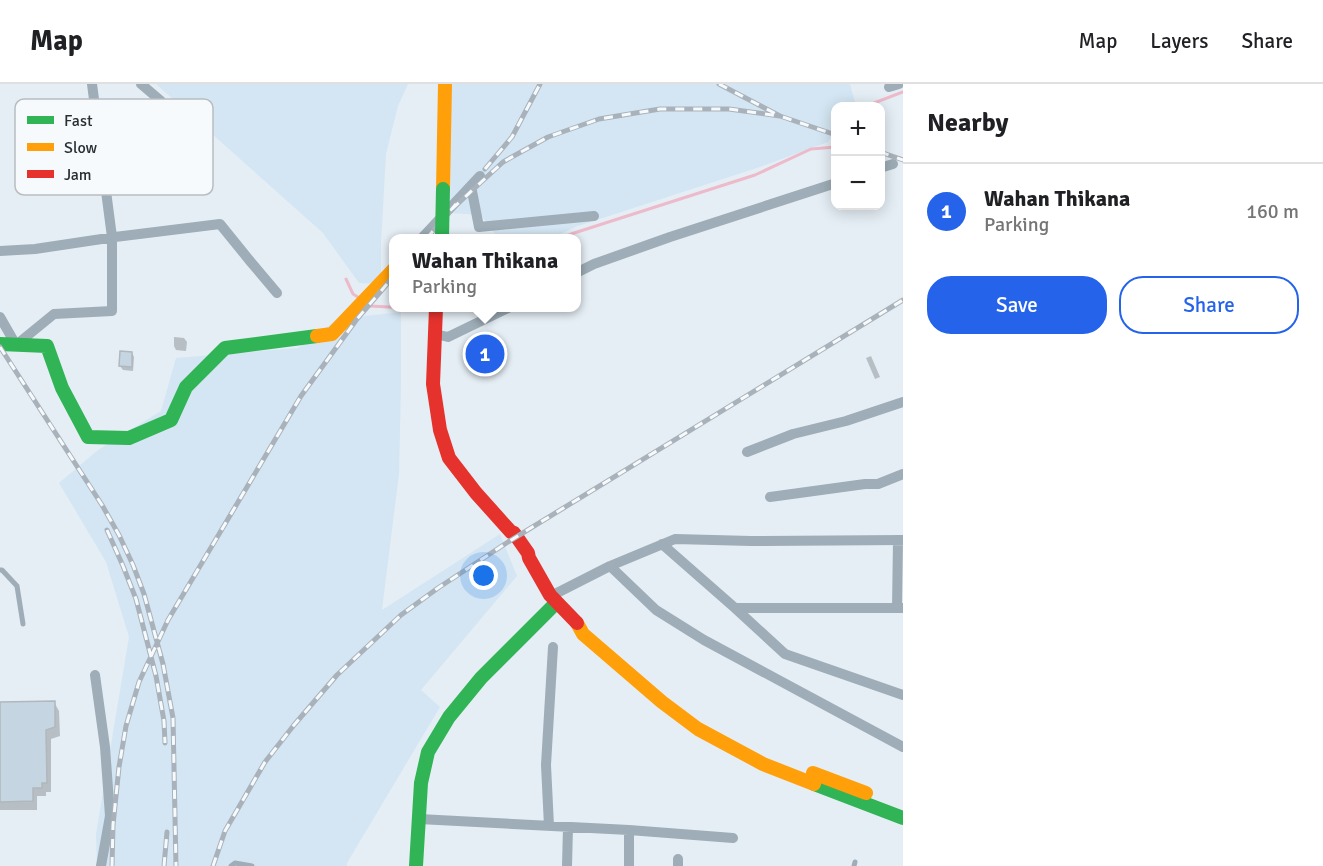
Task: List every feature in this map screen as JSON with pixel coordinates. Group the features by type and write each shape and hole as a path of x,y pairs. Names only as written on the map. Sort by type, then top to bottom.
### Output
{"main road":[{"path":"442,234 445,84"},
{"path":"0,344 47,346 62,388 88,437 129,438 171,420 186,387 225,348 332,334 389,273"},
{"path":"436,312 433,384 440,430 449,458 476,493 514,533 554,599 580,625 590,627 668,696 706,723 770,756 898,811"},
{"path":"416,866 418,819 428,753 449,717 481,678 554,599"}],"street":[{"path":"92,84 94,99"},
{"path":"141,84 159,99"},
{"path":"885,166 893,164"},
{"path":"426,234 480,176"},
{"path":"581,270 670,237 831,185"},
{"path":"471,186 479,228 594,216"},
{"path":"0,317 16,345 54,314 111,311 112,237 107,195"},
{"path":"0,251 35,249 220,224 277,293"},
{"path":"435,334 448,337 500,312"},
{"path":"747,452 793,434 846,421 903,402"},
{"path":"770,497 878,484 903,474"},
{"path":"554,599 610,567 675,539 901,540 900,608 735,608"},
{"path":"662,544 784,654 903,695"},
{"path":"610,567 657,610 704,640 903,747"},
{"path":"549,826 546,765 553,647"},
{"path":"95,675 105,747 110,816 101,866"},
{"path":"418,819 733,838"},
{"path":"567,866 568,827"},
{"path":"629,830 629,866"}],"lane":[{"path":"0,570 3,570 17,586 23,624"},
{"path":"231,866 235,863 252,866"}],"shaded area":[{"path":"156,84 408,84 398,106 386,154 381,284 359,283 323,233 213,135 213,99 173,99"},
{"path":"451,84 850,84 855,102 831,102 831,137 828,142 760,167 575,227 560,234 495,234 481,215 450,213"},
{"path":"401,312 399,474 382,610 500,534 517,576 421,690 440,707 347,866 97,866 96,834 129,637 106,562 59,483 98,450 161,411 176,358 298,348 338,319"}],"building":[{"path":"120,351 132,352 132,367 119,366"},
{"path":"55,701 55,727 46,730 47,783 42,783 42,788 33,788 33,801 0,802 0,702"}],"waterway":[{"path":"877,102 903,92"},
{"path":"571,234 755,175 811,149 831,147"},
{"path":"346,279 353,294 361,299"},
{"path":"368,305 389,307"}],"railway":[{"path":"485,169 512,137 540,84"},
{"path":"719,84 780,116 831,133"},
{"path":"452,209 503,162 548,137 599,119 660,109 729,109 780,116"},
{"path":"885,154 903,160"},
{"path":"430,234 456,204"},
{"path":"112,866 113,825 126,726 139,682 168,620 301,396 357,319 389,282"},
{"path":"213,866 225,831 265,762 337,675 401,615 508,542 903,300"},
{"path":"0,347 102,505 119,535 144,594 163,664 173,718 176,866"},
{"path":"107,530 136,599 156,676 164,721 165,743"},
{"path":"164,866 167,832"}],"traffic: fast":[{"path":"442,234 443,189"},
{"path":"0,344 47,346 62,388 88,437 129,438 171,420 186,387 225,348 317,336"},
{"path":"416,866 421,783 428,752 449,717 481,678 556,603"},
{"path":"814,784 903,818"}],"traffic: slow":[{"path":"443,189 445,84"},
{"path":"317,336 332,334 389,274"},
{"path":"577,623 583,634 662,702 698,729 763,764 814,784"},
{"path":"813,773 866,793"}],"traffic: jam":[{"path":"436,312 433,384 440,430 449,458 476,493 514,533 528,553 550,595 577,623"}],"place":[{"name":"Wahan Thikana","path":"485,354"}]}
